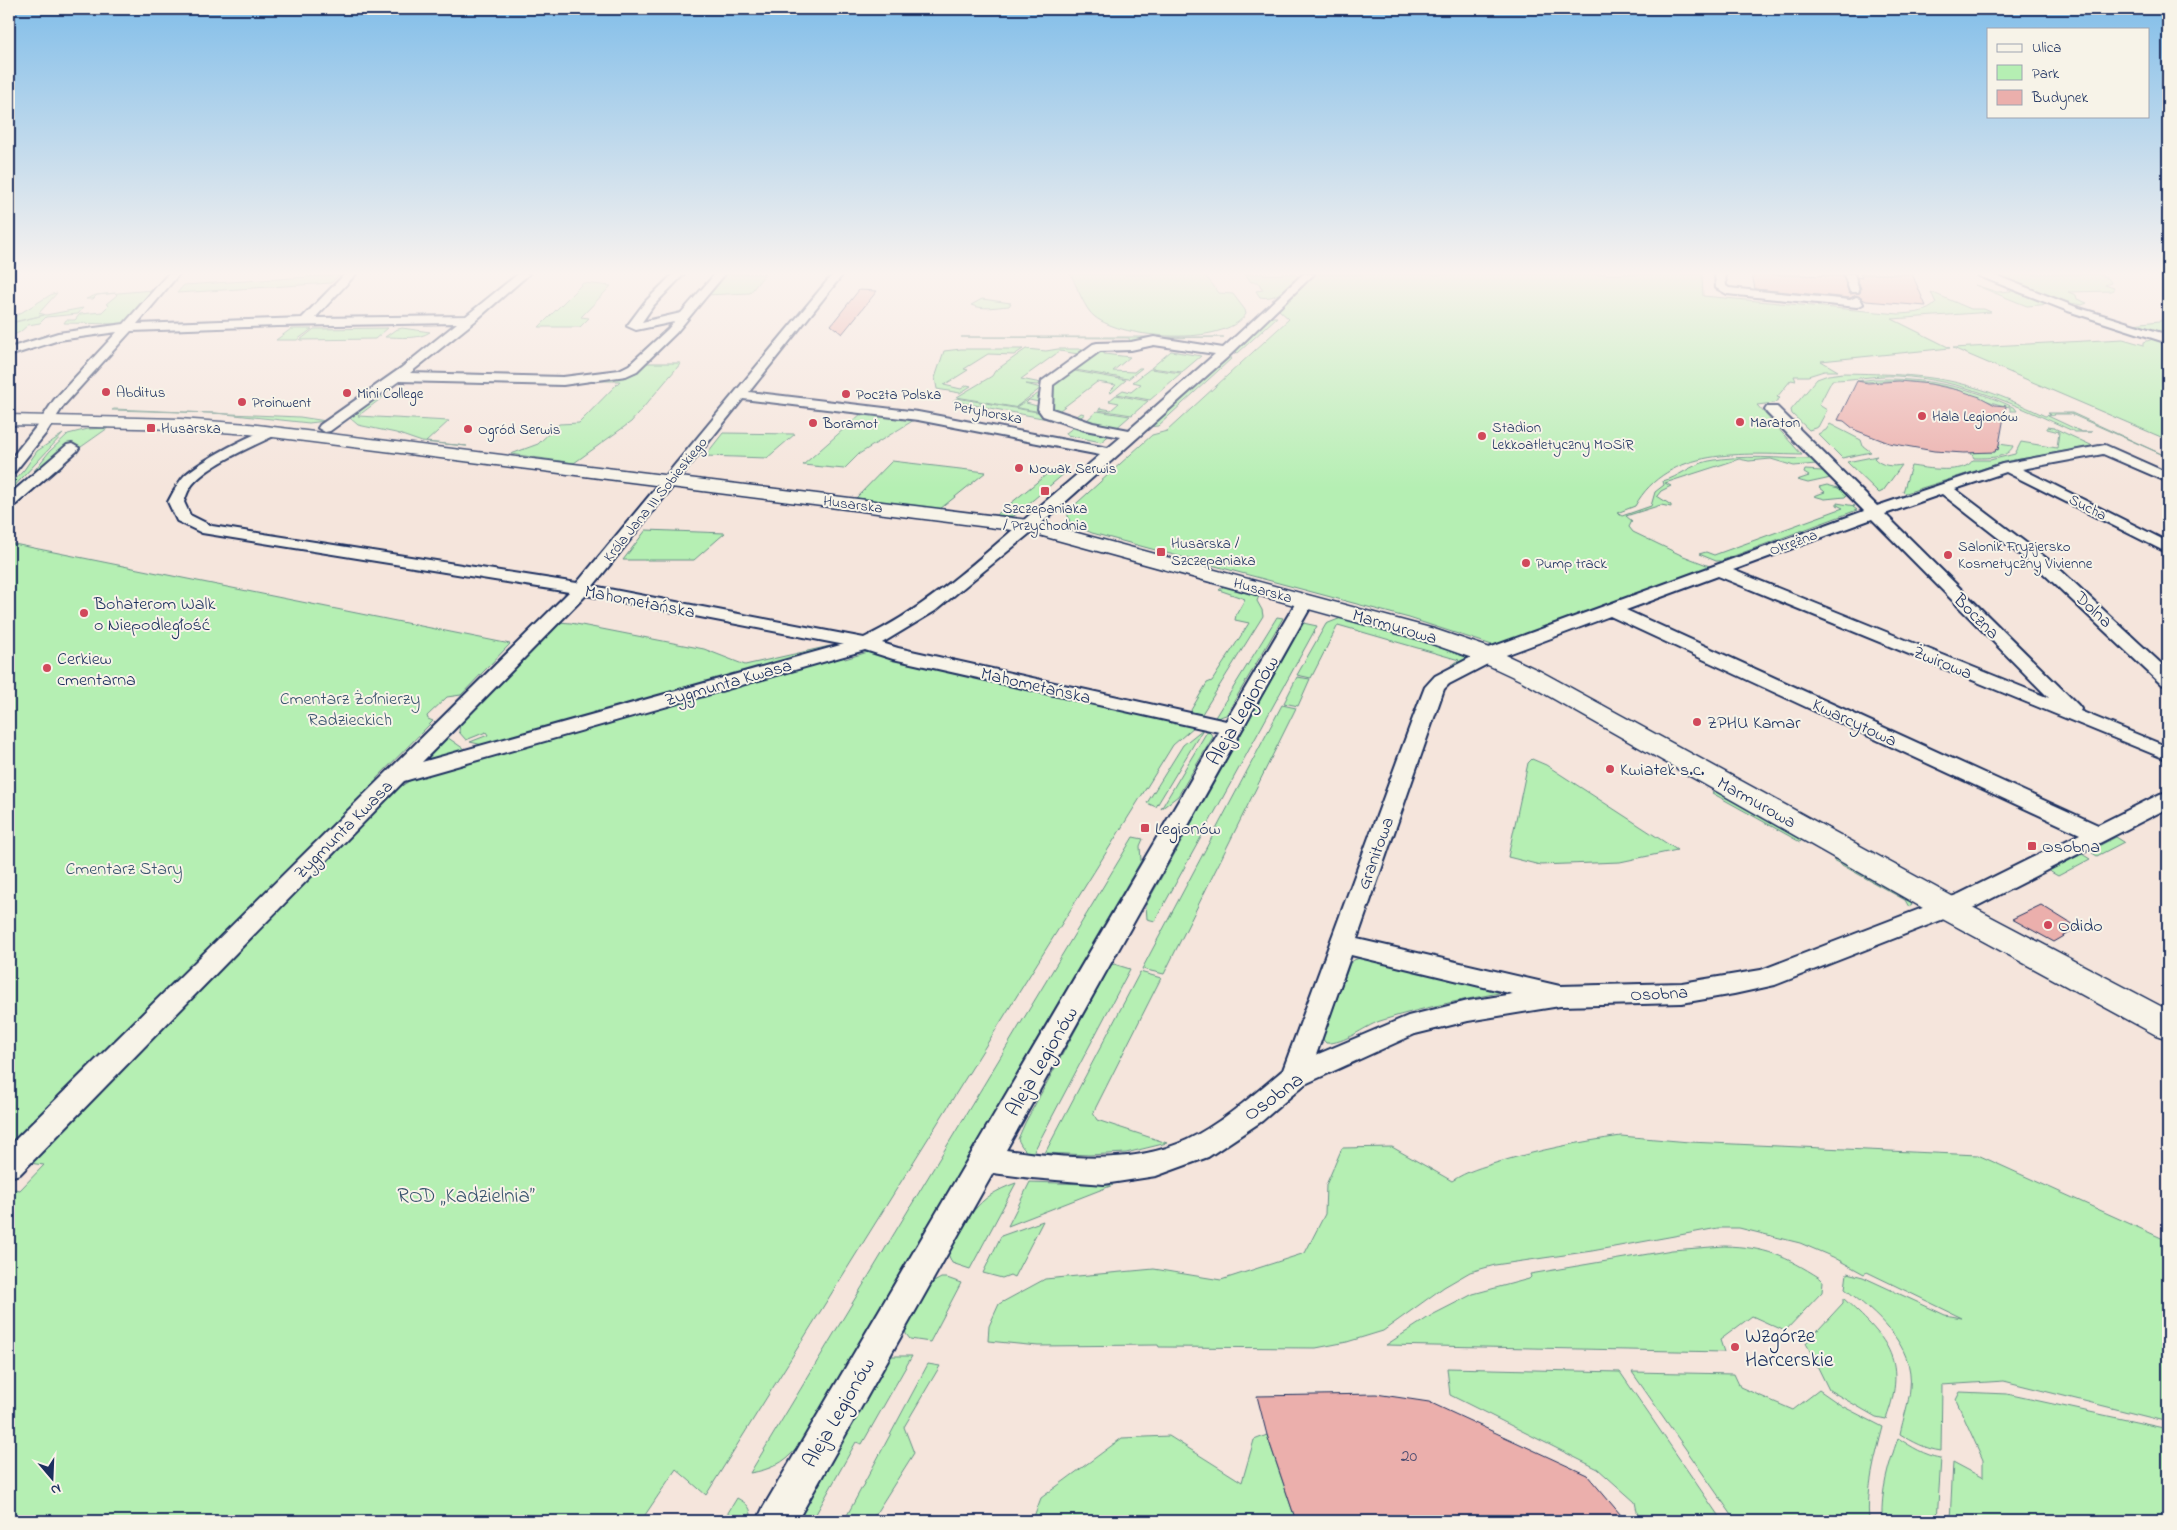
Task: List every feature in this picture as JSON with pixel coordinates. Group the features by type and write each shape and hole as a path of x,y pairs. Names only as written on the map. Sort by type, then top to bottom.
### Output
{"main road":[{"path":"9,405 49,417"},
{"name":"Husarska","path":"49,417 191,415 257,420 325,428 373,438 392,446"},
{"path":"9,420 49,417"},
{"name":"Husarska","path":"49,417 189,424 271,432 671,480 1029,526 1305,601"},
{"name":"Marmurowa","path":"1305,601 1426,634 1487,656 1538,679 1948,908 2168,1026"}],"street":[{"path":"9,352 23,345"},
{"path":"9,470 49,417 112,345"},
{"path":"325,428 397,377 437,345"},
{"path":"397,377 562,381 613,375 633,368 655,345"},
{"name":"Króla Jana III Sobieskiego","path":"394,776 580,590 780,345"},
{"path":"1131,435 1090,426 1048,413 1045,409 1047,384 1097,347 1134,345"},
{"path":"1183,345 1226,352"},
{"name":"Zygmunta Kwasa","path":"9,1165 394,776 866,644 889,634 929,610 1029,526 1233,345"},
{"name":"Petyhorska","path":"740,395 918,416 1110,453"},
{"name":"Boczna","path":"1772,410 2080,718"},
{"name":"Mahometańska","path":"271,432 212,464 185,484 176,502 183,518 208,530 580,590 866,644 893,654 1231,728"},
{"path":"9,503 72,448"},
{"name":"Okrężna","path":"1487,656 1874,512 2007,467 2105,449 2168,478"},
{"name":"Sucha","path":"2007,467 2168,548"},
{"path":"33,481 59,478"},
{"name":"Dolna","path":"1944,488 2048,568 2168,680"},
{"name":"Żwirowa","path":"1718,570 2168,754"},
{"name":"Aleja Legionów","path":"776,1521 1305,601"},
{"name":"Kwarcytowa","path":"1612,610 2098,834"},
{"name":"Granitowa","path":"1295,1076 1435,687 1445,678 1487,656"},
{"path":"2152,666 2168,656"},
{"name":"Osobna","path":"984,1159 1032,1166 1104,1172 1156,1164 1198,1148 1252,1113 1295,1076 1408,1026 1468,1011 1560,996 1682,993 1744,984 1794,967 1968,900 2168,799"},
{"name":"Osobna","path":"1342,944 1560,996"}],"green space":[{"path":"1239,345 1246,345 1238,353 1232,352"},
{"path":"1260,345 1945,345 1950,348 1821,361 1838,371 1824,371 1808,376 1794,376 1796,381 1791,380 1777,397 1780,398 1774,403 1757,405 1802,455 1732,455 1687,463 1667,473 1649,487 1635,506 1617,513 1622,516 1651,506 1655,492 1664,485 1663,481 1709,461 1762,457 1814,459 1816,464 1794,466 1771,459 1749,461 1739,459 1665,483 1671,486 1661,491 1657,496 1671,505 1671,507 1661,505 1626,516 1632,521 1629,527 1633,532 1681,555 1712,567 1495,646 1409,618 1092,533 1070,523 1067,512 1152,435 1167,431"},
{"path":"2002,345 2168,345 2168,440 1953,348"},
{"path":"961,349 1023,349 1014,355 988,354 964,369 968,370 944,385 961,389 967,385 971,386 960,393 937,389 935,378 944,351"},
{"path":"1026,349 1046,351 1085,349 1080,356 1060,351 1021,379 1041,383 1037,385 1026,384 1041,388 1016,407 1041,392 1040,397 1036,398 1040,399 1039,402 1029,400 1026,403 1037,406 1041,412 957,397 992,376 995,371"},
{"path":"1096,350 1104,351 1104,354 1130,357 1113,371 1134,372 1142,368 1128,379 1070,369 1091,354 1098,354 1092,353"},
{"path":"1171,351 1201,356 1182,372 1151,368"},
{"path":"1226,357 1232,358 1158,426 1147,427"},
{"path":"645,363 681,363 631,422 574,463 511,454 538,444 559,424 579,423 620,381 583,381"},
{"path":"1150,369 1181,373 1150,400 1117,394 1123,390 1131,392 1141,384 1133,382"},
{"path":"1069,370 1126,380 1111,393 1109,392 1116,385 1097,382 1056,413 1076,417 1081,413 1085,414 1078,419 1052,413 1051,383"},
{"path":"1843,373 1908,376 1941,379 1957,383 2001,396 2045,416 2050,415 2048,413 2072,413 2168,457 2071,414 2048,416 2082,432 2075,432 2010,403 1967,388 1922,378 1897,376 1832,380 1819,405 1827,410 1818,427 1809,430 1792,414 1791,410 1817,379"},
{"path":"1874,379 1929,382 1964,389 1998,400 2015,408 2017,411 2010,411 2010,407 1937,385 1904,381 1857,381"},
{"path":"378,395 383,397 358,416 449,421 426,442 467,446 422,442 396,433 358,425 350,418 371,403 368,402"},
{"path":"1116,395 1148,401 1132,415 1099,410 1100,408 1111,410 1119,403 1109,401"},
{"path":"957,398 1043,413 1063,422 953,401"},
{"path":"114,409 189,412 112,410"},
{"path":"1097,411 1130,416 1114,430 1091,425 1086,421"},
{"path":"862,413 914,420 859,454 844,469 803,465"},
{"path":"222,414 300,417 326,421 309,423"},
{"path":"1830,424 1861,440 1863,446 1871,452 1842,458 1818,434 1826,430"},
{"path":"1074,427 1112,433 1101,442 1067,435 1066,433"},
{"path":"2047,427 2054,428 2093,446 2004,462 1906,493 1903,492 1911,466 1944,469 1962,468 1973,460 1990,460 2015,454 2021,442 2057,448 2059,432 2047,429"},
{"path":"108,428 81,447 67,448 13,493 30,476 49,452 68,434 88,429"},
{"path":"723,433 795,434 767,458 705,456"},
{"path":"63,434 9,492 9,486 24,470 37,451"},
{"path":"1999,444 2013,446 2006,453 1996,457 1974,458 1971,453 1998,449"},
{"path":"1877,456 1874,458 1883,464 1891,466 1902,465 1883,491 1879,493 1847,462"},
{"path":"892,461 986,472 940,509 856,498"},
{"path":"1052,470 1065,473 1014,516 995,516"},
{"path":"1805,470 1822,471 1831,478 1808,483 1797,480 1809,476 1804,473"},
{"path":"1827,485 1842,489 1847,495 1845,497 1825,499 1814,496 1825,492 1819,487"},
{"path":"1837,503 1855,506 1853,507 1857,510 1723,560 1726,561 1716,561 1699,554 1706,552 1714,555 1843,508 1837,505"},
{"path":"646,530 725,533 694,560 623,560"},
{"path":"9,543 510,644 461,695 447,697 427,716 428,719 433,721 376,779 380,779 9,1154"},
{"path":"1224,586 1259,596 1257,601 1263,616 1200,717 1193,715 1191,710 1207,683 1212,681 1249,623 1235,620 1245,599 1219,590"},
{"path":"1277,617 1283,618 1226,715 1214,719"},
{"path":"1341,618 1422,641 1470,658 1451,670 1447,669 1459,660 1338,625 1311,678 1297,675 1326,624"},
{"path":"558,622 704,649 745,665 830,646 830,648 487,746 470,742 488,735 486,732 466,740 459,732 460,723"},
{"path":"1303,623 1317,626 1155,921 1147,919 1146,905"},
{"name":"ROD „Kadzielnia”","path":"868,652 1195,726 1173,745 706,1495 676,1469 641,1521 9,1521 9,1188 20,1190 44,1165 29,1163 381,799 414,778 843,656 845,659"},
{"path":"1297,677 1310,679 1298,706 1284,703"},
{"path":"1282,705 1296,708 1164,974 1142,969"},
{"path":"1203,729 1156,807 1147,803 1183,745"},
{"path":"1208,730 1213,737 1178,796 1161,809"},
{"path":"444,735 467,751 414,765"},
{"path":"1532,759 1546,765 1677,850 1620,862 1540,865 1508,857 1528,763"},
{"path":"1715,791 1802,840 1800,842 1712,793"},
{"path":"1133,837 1143,839 1140,846 1141,861 797,1448 776,1465 750,1473"},
{"path":"2116,837 2124,842 2097,856 2089,851"},
{"path":"2082,854 2090,859 2058,876 2049,871"},
{"path":"1836,859 1904,896 1911,901 1912,905 1909,907 1905,900 1833,860"},
{"path":"1362,957 1504,990 1504,992 1395,1016 1380,1021 1340,1041 1326,1043 1320,1036 1327,1026 1350,963"},
{"path":"1114,964 1130,969 1032,1155 1020,1144 1018,1139 1111,965"},
{"path":"1140,972 1161,978 1093,1113 1097,1120 1167,1143 1126,1153 1089,1155 1045,1153"},
{"path":"1621,1136 1689,1142 1978,1155 2168,1241 2168,1422 2004,1381 1942,1385 1941,1451 1920,1445 1900,1434 1910,1388 1910,1372 1906,1357 1891,1331 1869,1308 1845,1289 1847,1273 1863,1277 1945,1315 1962,1318 1867,1272 1864,1274 1833,1257 1800,1243 1739,1228 1718,1228 1592,1251 1495,1265 1470,1272 1444,1287 1383,1331 1347,1342 1316,1348 1159,1347 1158,1345 1038,1346 988,1341 989,1326 999,1304 1045,1279 1154,1269 1221,1280 1305,1253 1325,1214 1326,1185 1342,1148 1392,1147 1452,1181 1475,1170 1514,1158 1559,1147"},
{"path":"1030,1182 1113,1185 1008,1226"},
{"path":"1016,1183 970,1269 952,1263 948,1254 974,1210 991,1195"},
{"path":"1043,1221 1014,1277 1010,1275 1002,1278 983,1273 1001,1236"},
{"path":"1724,1246 1752,1248 1785,1258 1820,1278 1823,1281 1822,1292 1785,1331 1752,1316 1720,1340 1724,1352 1386,1345 1432,1315 1473,1294 1529,1279 1531,1277 1530,1274 1672,1250"},
{"path":"941,1278 961,1283 930,1342 910,1339 905,1329 932,1283"},
{"path":"1843,1298 1881,1337 1889,1350 1894,1364 1895,1380 1886,1419 1876,1417 1829,1390 1806,1343 1843,1303"},
{"path":"891,1356 912,1356 862,1444 856,1442 812,1521 798,1521"},
{"path":"928,1364 940,1366 904,1427 914,1453 871,1521 844,1521"},
{"path":"1447,1368 1620,1372 1722,1521 1639,1521 1635,1502 1598,1469 1450,1395"},
{"path":"1632,1372 1734,1374 1740,1387 1793,1410 1819,1390 1842,1406 1883,1427 1870,1485 1869,1521 1736,1521"},
{"path":"1960,1392 2007,1394 2168,1429 2168,1521 1950,1521 1953,1462 1983,1478 1983,1460 1956,1400"},
{"path":"1267,1435 1296,1521 1037,1521 1033,1519 1041,1498 1122,1438 1169,1436 1242,1482 1254,1440"},
{"path":"1898,1438 1924,1453 1941,1458 1937,1521 1882,1521 1886,1479"},
{"path":"737,1498 749,1507 751,1521 723,1521"}],"building":[{"name":"Hala Legionów","path":"1857,381 1868,383 1899,381 1930,384 1980,397 1995,405 2006,406 1998,450 1996,449 1995,452 1964,453 1934,451 1889,443 1855,430 1844,421 1838,420"},
{"name":"Odido","path":"2041,905 2078,928 2054,942 2012,919"},
{"path":"1376,1394 1429,1402 1587,1475 1626,1521 1296,1521 1267,1435 1257,1396"}],"place":[{"name":"Abditus","path":"106,392"},
{"name":"Mini College","path":"347,393"},
{"name":"Poczta Polska","path":"846,394"},
{"name":"Proinwent","path":"242,402"},
{"name":"Hala Legionów","path":"1922,416"},
{"name":"Maraton","path":"1740,422"},
{"name":"Boramot","path":"813,423"},
{"name":"Husarska","path":"151,428"},
{"name":"Ogród Serwis","path":"468,429"},
{"name":"Stadion Lekkoatletyczny MOSiR","path":"1482,436"},
{"name":"Nowak Serwis","path":"1019,468"},
{"name":"Szczepaniaka / Przychodnia","path":"1045,491"},
{"name":"Husarska / Szczepaniaka","path":"1161,552"},
{"name":"Salonik Fryzjersko Kosmetyczny Vivienne","path":"1948,555"},
{"name":"Pump track","path":"1526,563"},
{"name":"Bohaterom Walk o Niepodległość","path":"84,613"},
{"name":"Cerkiew cmentarna","path":"47,668"},
{"name":"ZPHU Kamar","path":"1697,722"},
{"name":"Kwiatek s.c.","path":"1610,769"},
{"name":"Legionów","path":"1145,828"},
{"name":"Osobna","path":"2032,846"},
{"name":"Odido","path":"2048,925"},
{"name":"Wzgórze Harcerskie","path":"1735,1347"}],"park label":[{"name":"Cmentarz Żołnierzy Radzieckich","path":"350,708"},
{"name":"Cmentarz Stary","path":"124,868"}]}
